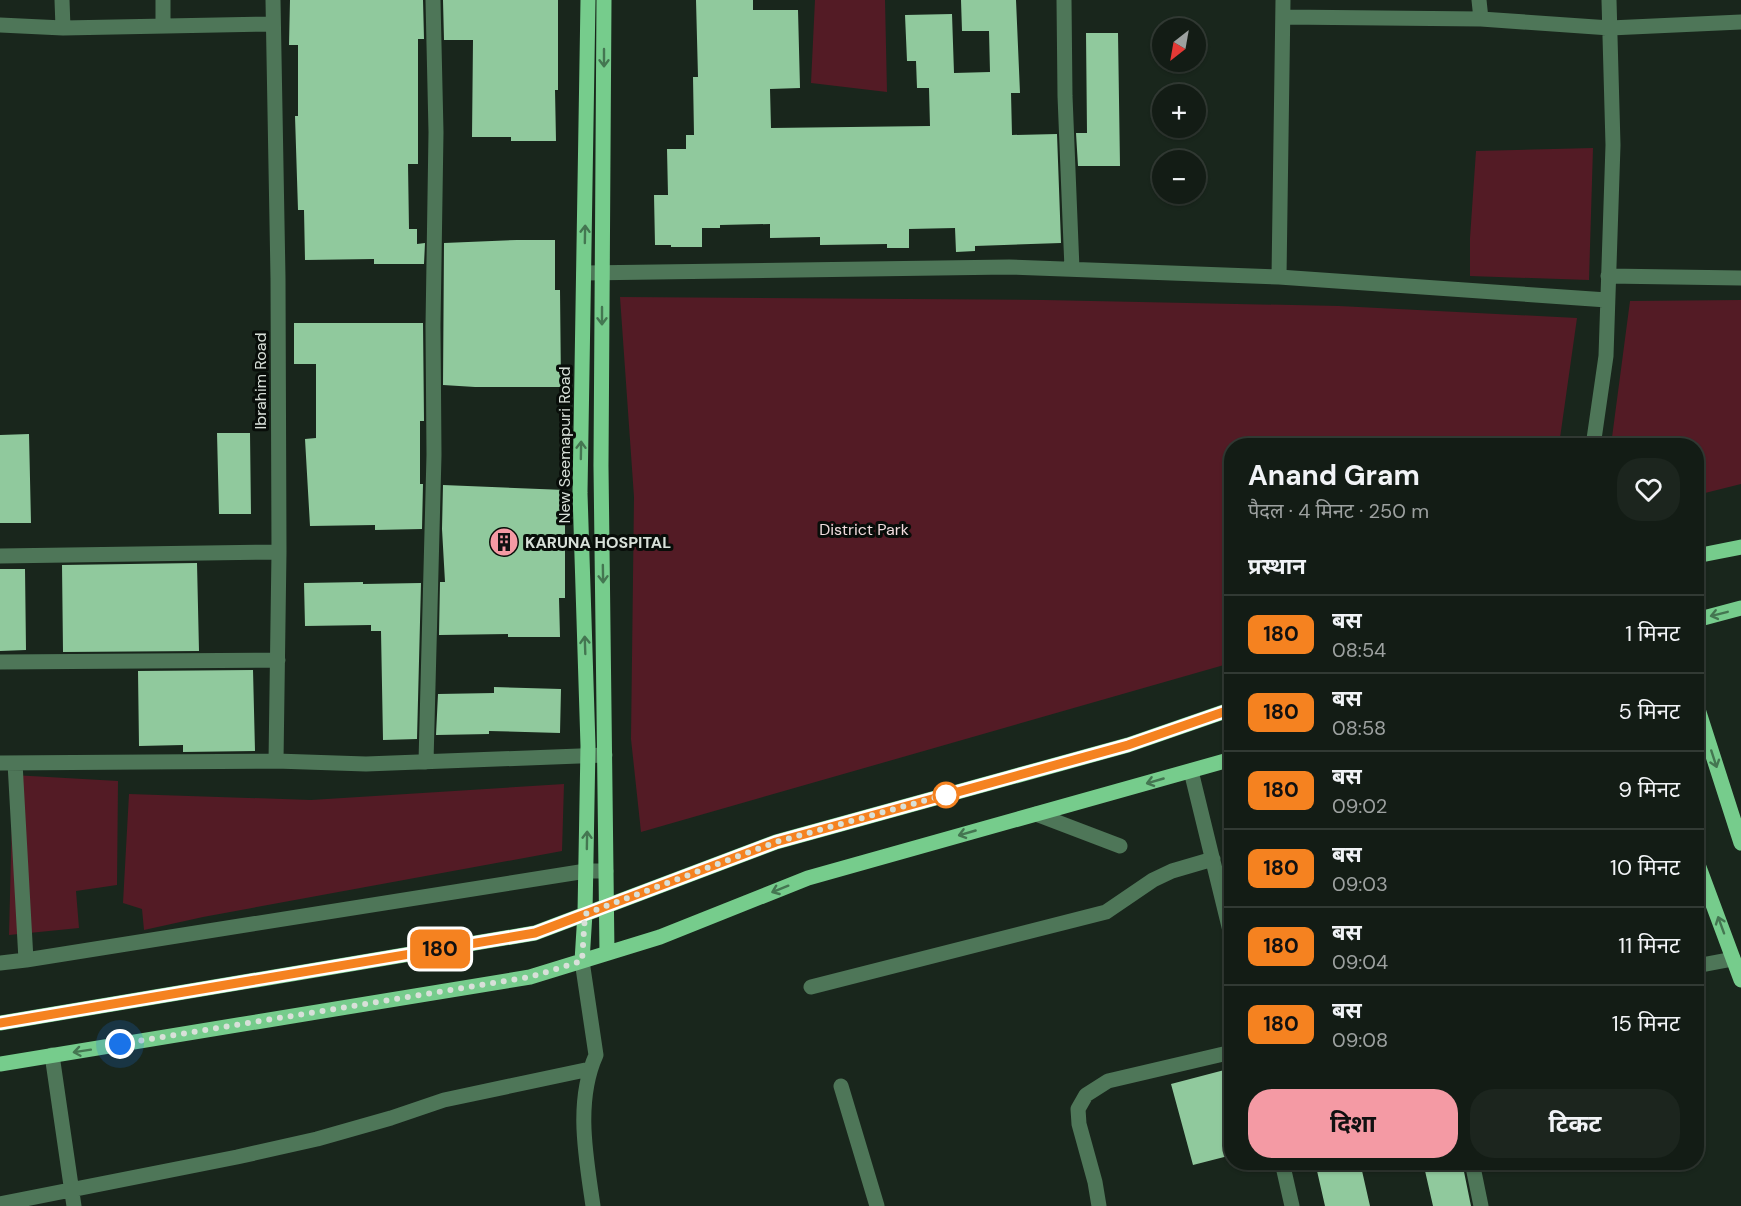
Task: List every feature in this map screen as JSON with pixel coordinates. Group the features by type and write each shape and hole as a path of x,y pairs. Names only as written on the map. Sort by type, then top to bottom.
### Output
{"main road":[{"name":"New Seemapuri Road","path":"582,961 588,757 580,492 588,0"},
{"path":"604,0 602,466 607,953"},
{"path":"1704,554 1741,547"},
{"path":"1704,618 1741,608"},
{"path":"0,1023 535,933 776,842 1128,745 1224,712"},
{"path":"1704,726 1738,823 1741,843"},
{"path":"0,1064 530,977 660,937 808,878 1224,761"},
{"path":"1704,881 1741,980"}],"street":[{"path":"62,0 63,28"},
{"path":"163,0 163,25"},
{"name":"Ibrahim Road","path":"273,0 278,278 279,552 276,761"},
{"path":"426,762 435,456 433,326 436,132 433,0"},
{"path":"1064,0 1065,96 1072,269"},
{"path":"1279,277 1283,0"},
{"path":"1479,0 1481,19"},
{"path":"1594,438 1606,356 1613,145 1609,0"},
{"path":"1284,17 1481,19 1610,28 1741,22"},
{"path":"0,25 63,28 273,24"},
{"path":"584,273 1009,267 1279,277 1607,300"},
{"path":"1608,276 1741,278"},
{"path":"0,556 279,552"},
{"path":"0,662 278,660"},
{"path":"26,960 8,763 276,761 366,764 605,755"},
{"path":"1191,771 1224,905"},
{"path":"1036,814 1120,846"},
{"path":"811,987 1106,912 1153,880 1173,871 1213,859"},
{"path":"0,963 586,871 606,871"},
{"path":"1704,964 1733,959"},
{"path":"582,961 596,1055 590,1069 583,1117 593,1206"},
{"path":"1099,1206 1095,1182 1079,1124 1078,1109 1086,1095 1095,1087 1108,1081 1224,1054"},
{"path":"52,1055 74,1206"},
{"path":"0,1204 316,1139 444,1100 590,1069"},
{"path":"841,1086 877,1206"},
{"path":"1284,1170 1292,1206"},
{"path":"1474,1170 1481,1206"}],"green space":[{"path":"815,0 885,0 887,92 811,83"},
{"path":"1593,148 1589,280 1470,276 1470,238 1476,151"},
{"name":"District Park","path":"620,297 1044,300 1339,306 1577,318 1560,438 1224,438 1224,665 641,832 631,739 634,497"},
{"path":"1741,300 1741,484 1704,493 1704,438 1612,438 1630,301"},
{"path":"13,775 118,781 117,885 76,891 79,928 9,935"},
{"path":"564,784 562,851 203,917 144,930 142,909 123,903 129,794 311,800"}],"building":[{"path":"290,0 423,0 424,39 418,39 418,164 408,164 409,229 417,229 417,244 425,243 424,264 374,264 374,259 305,260 304,210 298,210 295,116 298,116 298,45 289,45"},
{"path":"443,0 558,0 556,141 511,141 511,137 472,137 473,40 444,40"},
{"path":"696,0 753,0 753,10 798,10 800,88 770,89 771,128 930,126 929,88 917,88 916,61 907,61 905,15 952,14 954,73 990,72 989,31 962,31 961,0 1016,0 1020,93 1011,93 1012,135 1057,134 1061,243 975,246 975,251 956,252 955,228 909,229 909,248 887,248 887,244 820,245 820,237 770,238 770,224 720,225 720,228 702,228 702,247 655,245 654,195 668,195 667,149 686,149 686,135 694,135 693,77 698,77"},
{"path":"1086,33 1118,33 1120,166 1078,166 1076,133 1087,133"},
{"path":"555,240 555,290 560,290 561,387 443,385 444,243"},
{"path":"294,323 423,323 424,421 420,421 420,484 423,484 422,529 375,530 375,525 310,526 305,439 316,438 316,364 294,364"},
{"path":"217,433 250,433 251,514 219,514"},
{"path":"29,434 31,523 0,523 0,435"},
{"name":"KARUNA HOSPITAL","path":"443,485 565,490 565,598 559,598 560,637 508,637 508,634 439,635 440,582 445,582 442,529"},
{"path":"197,563 199,651 63,652 62,565"},
{"path":"0,569 25,569 26,650 0,651"},
{"path":"363,582 363,584 421,583 417,739 383,740 381,631 371,631 371,625 305,626 304,583"},
{"path":"253,670 255,751 183,752 183,745 139,746 138,671"},
{"path":"494,687 561,689 560,733 489,731 489,734 436,735 438,694 494,693"},
{"path":"1224,1070 1224,1157 1193,1165 1171,1084"},
{"path":"1317,1170 1362,1170 1370,1206 1325,1206"},
{"path":"1425,1170 1464,1170 1471,1206 1433,1206"}],"bus line":[{"name":"180","path":"0,1023 535,933 776,842 1128,745 1224,712"}],"place":[{"name":"KARUNA HOSPITAL","path":"504,542"}],"route":[{"path":"120,1044 530,977 582,961 585,914 776,842 952,793 946,795"}]}
